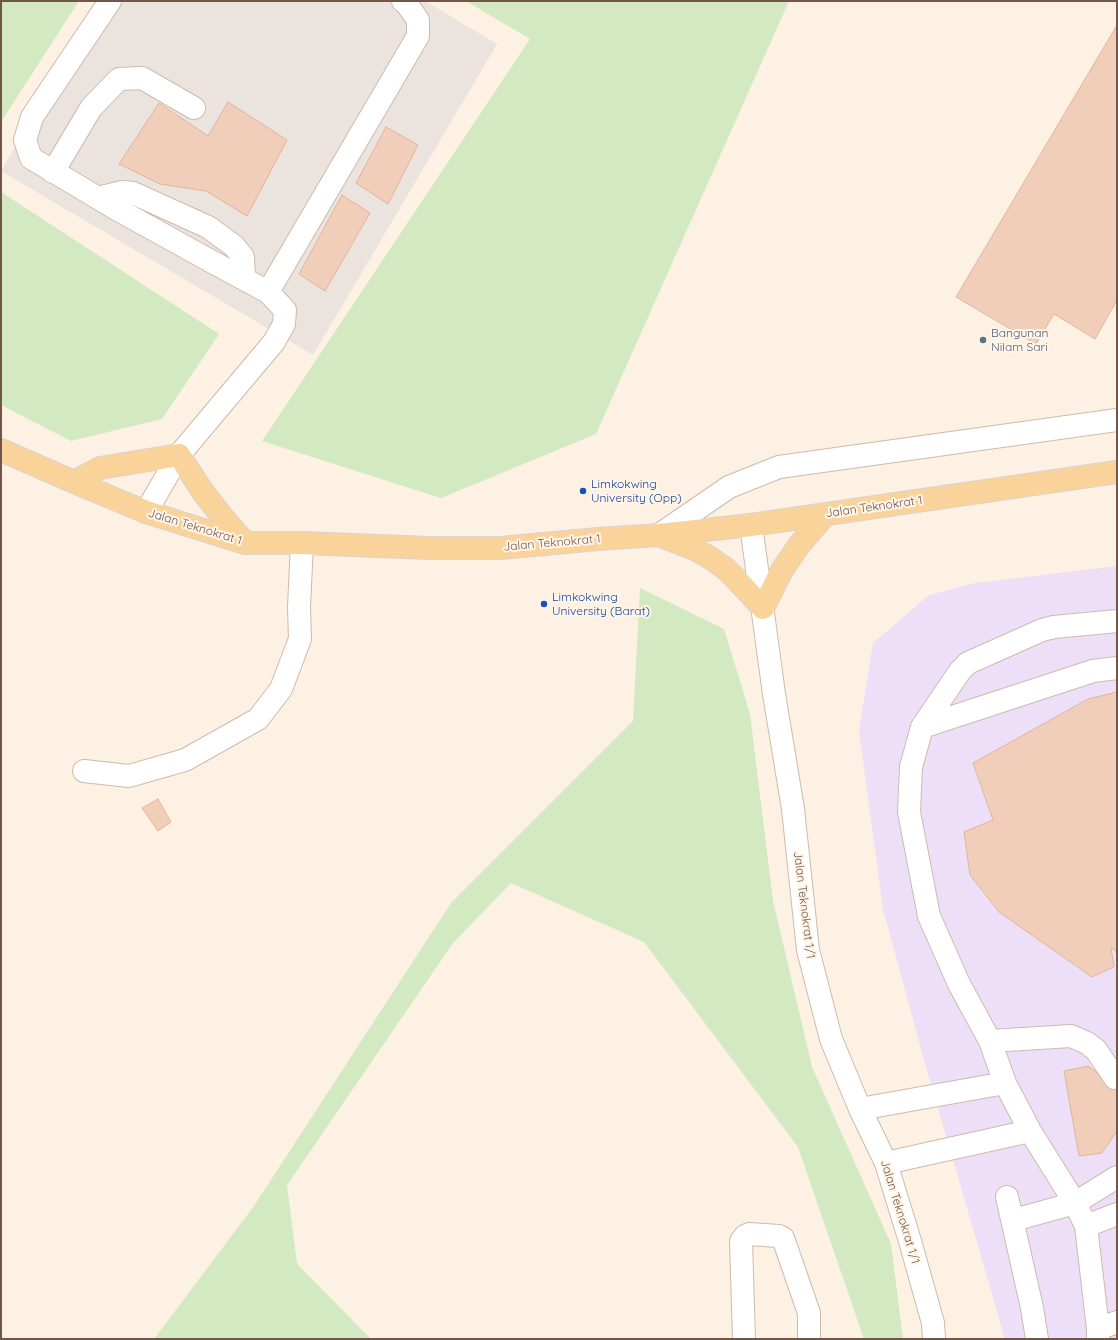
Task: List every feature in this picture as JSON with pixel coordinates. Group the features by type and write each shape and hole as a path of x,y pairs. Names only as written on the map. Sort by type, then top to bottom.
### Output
{"main road":[{"name":"Jalan Teknokrat 1","path":"1,450 146,512 245,543 302,543 430,548 501,548 659,535 752,525 1117,472"},
{"path":"74,482 100,468 179,455 203,492 245,543"},
{"path":"659,535 692,548 726,569 763,608 782,570 800,544 826,514"}],"street":[{"path":"110,1 32,118 25,140 31,158 98,198 268,292 285,310 284,324 274,342 179,455 146,512"},
{"path":"268,292 418,36 418,20 403,1"},
{"path":"53,172 91,108 119,79 142,78 194,108"},
{"path":"98,198 122,192 133,193 208,228 234,246 243,258 244,278"},
{"path":"659,535 729,487 779,467 1117,420"},
{"name":"Jalan Teknokrat 1/1","path":"752,525 774,694 792,809 808,950 831,1039 860,1109 886,1163 916,1264 932,1324 934,1339"},
{"path":"84,772 129,776 185,760 258,719 281,689 300,639 299,607 302,543"},
{"path":"1104,1330 1086,1226 1075,1203 1030,1131 1005,1083 990,1041 959,984 929,916 909,812 911,767 922,727 960,671 968,663 1042,630 1054,627 1117,621"},
{"path":"922,727 1093,671 1117,668"},
{"path":"990,1041 1071,1036 1087,1042 1096,1050 1115,1078"},
{"path":"860,1109 1005,1083"},
{"path":"886,1163 1030,1131"},
{"path":"1014,1220 1075,1203 1117,1177"},
{"path":"1007,1197 1014,1220 1032,1308 1036,1339"},
{"path":"1086,1226 1117,1214"},
{"path":"744,1339 741,1240 744,1236 749,1234 779,1236 783,1238 808,1313 809,1339"}],"shaded area":[{"path":"100,1 425,1 497,44 313,355 1,171"},
{"path":"1117,566 1117,1339 1005,1339 924,1060 883,909 859,731 873,643 929,595 975,583"}],"green space":[{"path":"1,1 79,1 1,122"},
{"path":"466,1 789,1 596,434 441,498 262,441 530,39"},
{"path":"1,192 219,334 162,419 71,441 1,405"},
{"path":"640,588 724,629 750,714 773,901 812,1067 891,1244 903,1339 864,1339 798,1147 644,942 511,883 453,943 287,1185 297,1264 371,1339 154,1339 254,1206 451,903 633,721"}],"building":[{"path":"1117,25 1117,300 1095,339 1054,314 1036,344 956,297"},
{"path":"228,102 287,140 247,216 206,191 160,184 119,164 159,103 208,136"},
{"path":"386,127 418,145 388,204 356,183"},
{"path":"342,195 370,213 325,291 299,274"},
{"path":"1117,692 1117,952 1111,948 1114,967 1092,977 999,912 970,875 964,832 993,820 973,763 1088,699"},
{"path":"158,799 171,822 158,831 142,808"},
{"path":"1088,1066 1106,1080 1117,1077 1117,1131 1102,1153 1079,1156 1064,1071"}],"place":[{"name":"Bangunan Nilam Sari","path":"983,340"},
{"name":"Limkokwing University (Opp)","path":"583,491"},
{"name":"Limkokwing University (Barat)","path":"544,604"}]}
